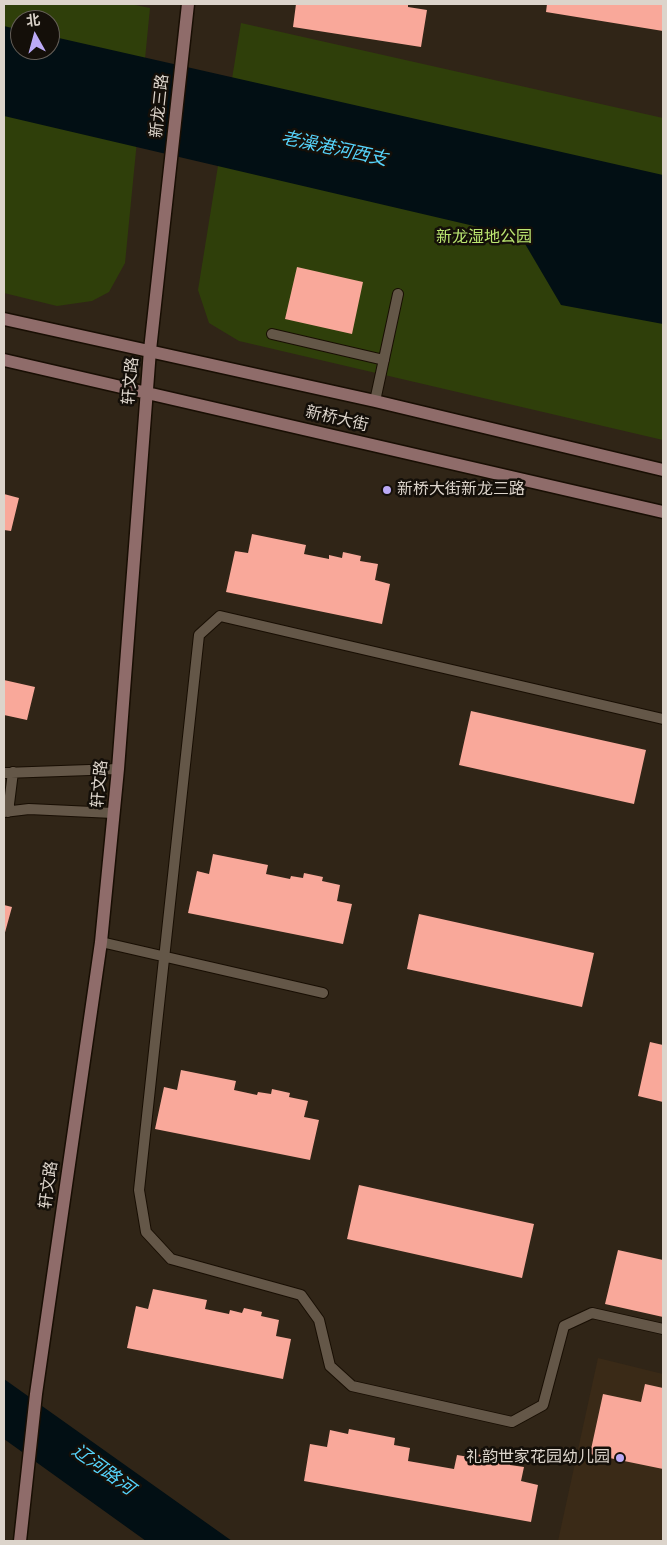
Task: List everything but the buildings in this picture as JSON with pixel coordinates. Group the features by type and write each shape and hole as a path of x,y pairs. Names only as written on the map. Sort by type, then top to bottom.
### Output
{"street":[{"name":"新龙三路","path":"169,174 188,4"},
{"name":"轩文路","path":"20,1541 36,1394 101,942 118,769 146,391 169,174"},
{"name":"新桥大街","path":"4,319 375,401 663,470"},
{"name":"新桥大街","path":"4,360 146,391 663,512"}],"lane":[{"path":"375,401 398,294"},
{"path":"272,334 384,360"},
{"path":"663,720 220,616 199,635 139,1190 146,1232 171,1259 301,1294 319,1320 330,1366 352,1386 512,1422 542,1405 564,1326 592,1313 663,1329"},
{"path":"4,766 9,773 6,812 29,809 113,813"},
{"path":"9,773 118,769"},
{"path":"101,942 323,993"}],"shaded area":[{"name":"礼韵世家花园幼儿园","path":"598,1358 663,1374 663,1541 558,1541"}],"green space":[{"path":"4,4 130,4 150,8 125,263 109,292 92,301 57,306 4,293"},
{"name":"新龙湿地公园","path":"241,23 663,118 663,440 239,341 209,323 198,290"}],"water":[{"name":"老澡港河西支","path":"4,26 10,28 10,60 60,60 60,38 663,175 663,324 561,305 521,237 4,116"},
{"name":"辽河路河","path":"4,1379 232,1541 146,1541 4,1439"}],"place":[{"name":"新桥大街新龙三路","path":"387,490"},
{"name":"礼韵世家花园幼儿园","path":"620,1458"}]}
